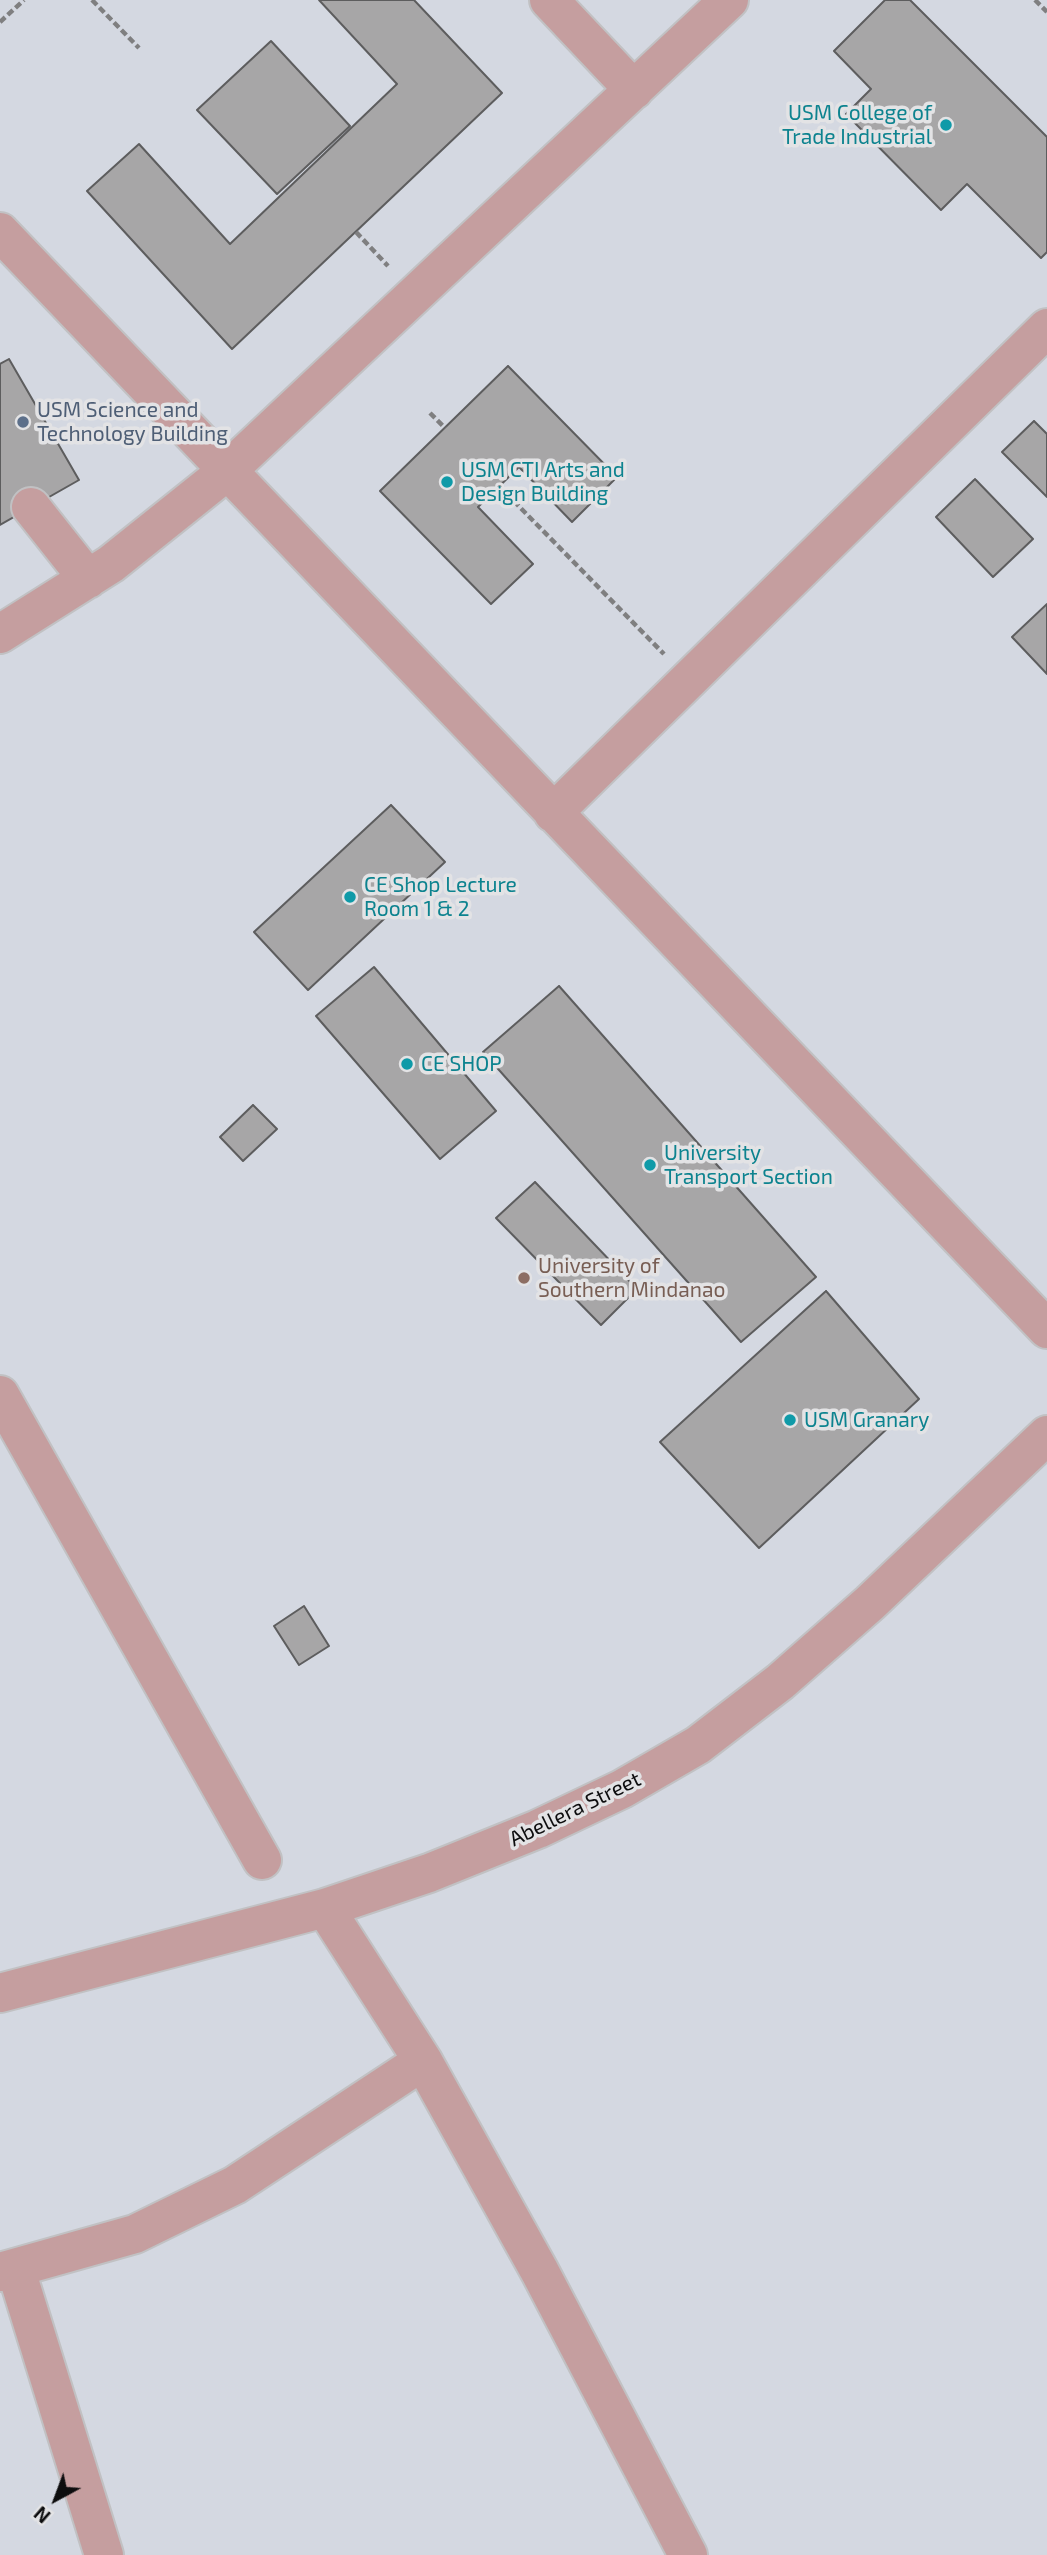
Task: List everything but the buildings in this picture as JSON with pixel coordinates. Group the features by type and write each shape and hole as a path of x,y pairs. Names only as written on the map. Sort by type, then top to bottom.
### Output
{"street":[{"path":"550,0 634,90"},
{"path":"0,634 88,579 226,472 729,0"},
{"path":"0,232 226,472 1047,1329"},
{"path":"553,813 1047,328"},
{"path":"31,507 88,579"},
{"path":"0,1395 262,1860"},
{"name":"Abellera Street","path":"0,1993 326,1908 429,1873 538,1829 622,1789 698,1745 780,1682 870,1604 1047,1435"},
{"path":"326,1908 423,2061 540,2272 688,2555"},
{"path":"104,2555 8,2271 135,2234 235,2185 423,2061"}],"path":[{"path":"0,22 24,0"},
{"path":"92,0 139,48"},
{"path":"1035,0 1047,12"},
{"path":"356,232 415,295"},
{"path":"430,413 445,428"},
{"path":"499,486 689,680"}],"shaded area":[{"name":"University of Southern Mindanao","path":"0,0 1047,0 1047,2555 0,2555"}],"place":[{"name":"USM College of Trade Industrial","path":"946,125"},
{"name":"USM Science and Technology Building","path":"23,422"},
{"name":"USM CTI Arts and Design Building","path":"447,482"},
{"name":"CE Shop Lecture Room 1 & 2","path":"350,897"},
{"name":"CE SHOP","path":"407,1064"},
{"name":"University Transport Section","path":"650,1165"},
{"name":"University of Southern Mindanao","path":"524,1278"},
{"name":"USM Granary","path":"790,1420"}]}
